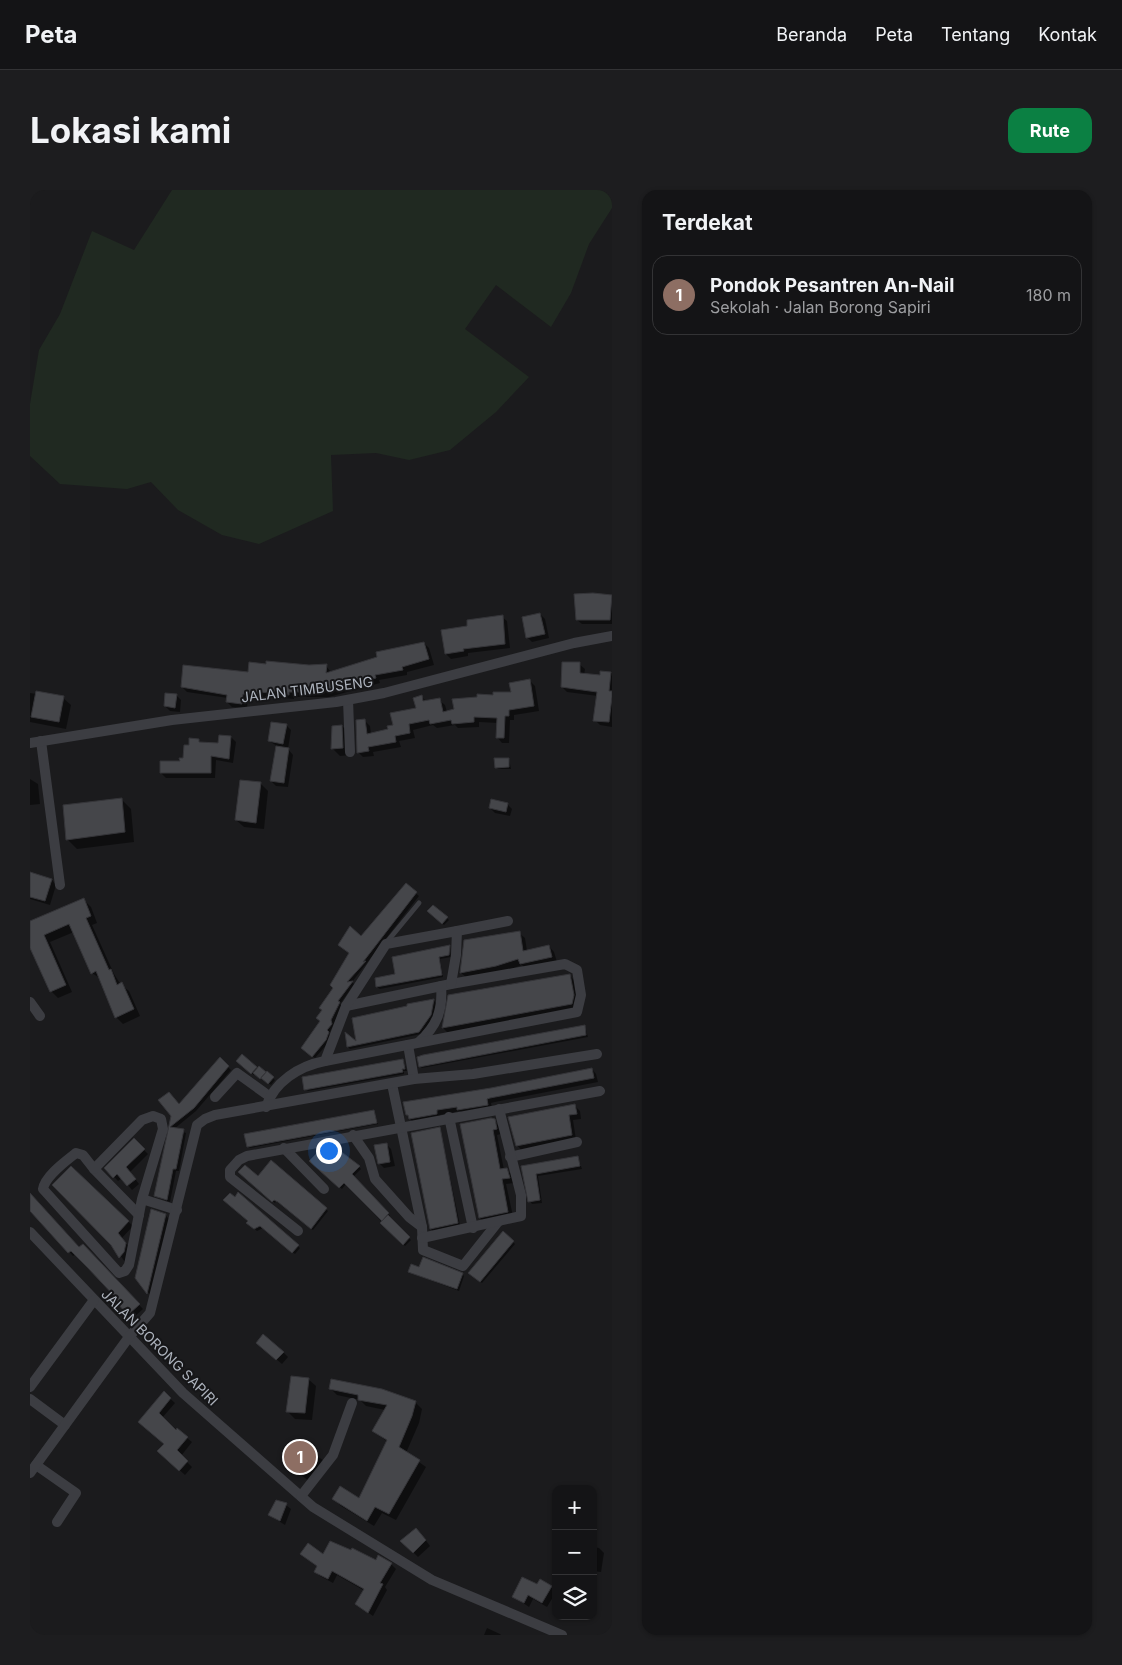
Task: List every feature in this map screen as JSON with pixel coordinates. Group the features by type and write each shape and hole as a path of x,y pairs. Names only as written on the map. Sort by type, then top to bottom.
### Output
{"street":[{"name":"JALAN TIMBUSENG","path":"35,742 172,720 348,700 384,693 574,643 612,636"},
{"path":"348,700 350,752"},
{"path":"35,742 60,885"},
{"path":"325,1061 346,1006 386,944 508,921"},
{"path":"419,1043 428,1034 441,1011 457,930"},
{"path":"266,1107 270,1096 297,1070 325,1061 577,1012 582,995 577,970 564,964 446,985 346,1006"},
{"path":"30,1002 40,1016"},
{"path":"408,1046 414,1079"},
{"path":"57,1522 76,1493 33,1469 129,1337 150,1312 177,1210 188,1156 197,1125 200,1121 215,1115 414,1079 473,1074 597,1054"},
{"path":"215,1097 237,1073 270,1096"},
{"path":"392,1084 422,1227 422,1246 426,1252 463,1266 498,1222"},
{"path":"298,1231 229,1175 230,1170 243,1158 284,1148 400,1126 600,1091"},
{"path":"422,1238 521,1216 522,1195 510,1157 499,1109"},
{"path":"94,1169 142,1120 150,1116 158,1117 163,1129 142,1199 139,1216 129,1265 125,1271 120,1273 43,1189 46,1180 76,1153 83,1155 94,1169 139,1216"},
{"path":"448,1117 473,1228"},
{"path":"353,1135 370,1158 374,1179 409,1217 422,1227"},
{"path":"510,1157 577,1142"},
{"path":"284,1148 324,1189"},
{"path":"142,1199 177,1210"},
{"name":"JALAN BORONG SAPIRI","path":"30,1232 183,1393 313,1507 432,1580 562,1635"},
{"path":"30,1387 94,1300"},
{"path":"30,1400 65,1425"},
{"path":"301,1496 333,1455 352,1403"}],"lane":[{"path":"386,944 418,903"}],"shaded area":[{"path":"172,190 612,190 612,208 589,244 571,293 551,327 496,285 465,329 529,377 496,412 450,450 409,460 376,453 331,455 333,511 259,544 222,535 178,510 151,482 127,489 60,484 30,456 30,404 39,350 60,314 92,231 134,250"}],"building":[{"path":"574,594 612,595 610,620 576,620"},
{"path":"540,613 545,634 526,638 522,617"},
{"path":"503,615 505,644 463,649 464,651 445,654 441,630 467,626 467,620"},
{"path":"424,642 429,659 402,667 403,670 375,675 376,678 323,692 289,692 289,695 260,692 259,697 243,694 242,704 226,702 227,695 181,687 183,665 248,672 249,662 266,664 266,661 309,665 327,664 326,673 377,657 376,652"},
{"path":"562,662 580,662 580,673 600,675 600,671 611,672 609,691 612,691 612,697 609,722 593,721 597,692 561,687"},
{"path":"530,679 534,706 509,710 509,716 505,716 504,738 496,738 497,718 474,717 474,722 452,724 451,720 430,724 429,720 409,724 410,733 395,736 396,742 368,747 369,751 357,753 356,720 365,719 367,734 388,729 387,726 393,725 390,713 416,708 413,698 422,695 423,701 440,698 443,712 454,709 452,699 477,697 477,694 493,695 493,692 511,692 509,683"},
{"path":"36,691 64,696 59,722 31,717"},
{"path":"165,693 177,694 175,708 164,706"},
{"path":"271,722 287,724 283,744 268,741"},
{"path":"342,725 343,748 331,749 332,726"},
{"path":"219,735 231,736 229,759 211,756 211,773 160,773 160,761 180,761 179,758 183,758 184,745 189,745 189,738 199,739 199,742 218,743"},
{"path":"276,746 289,748 284,783 270,781"},
{"path":"494,758 509,758 509,767 495,768"},
{"path":"240,780 261,782 256,823 235,820"},
{"path":"122,798 125,832 66,840 63,805"},
{"path":"491,799 508,803 506,812 489,808"},
{"path":"30,872 52,879 45,901 30,897"},
{"path":"406,883 417,892 363,962 366,961 347,982 353,981 338,1001 340,1002 331,1020 332,1024 327,1030 329,1032 326,1040 312,1057 301,1048 320,1021 316,1018 322,1010 319,1008 333,988 330,985 349,953 338,945 350,926 361,936"},
{"path":"84,898 91,916 86,918 109,970 111,969 117,985 122,982 134,1009 115,1018 96,971 91,974 69,924 44,935 66,985 50,992 30,948 30,921"},
{"path":"433,905 448,917 442,924 427,911"},
{"path":"520,931 523,951 549,945 552,957 520,964 518,959 496,966 460,973 464,940"},
{"path":"450,945 449,955 439,957 442,975 376,987 375,978 395,974 392,957"},
{"path":"570,974 574,995 572,1004 442,1028 448,995"},
{"path":"434,999 431,1015 419,1032 347,1047 345,1032 356,1041 352,1018"},
{"path":"585,1025 586,1035 419,1067 417,1057 423,1055"},
{"path":"242,1054 257,1067 251,1074 236,1061"},
{"path":"220,1057 229,1066 194,1108 170,1127 184,1129 176,1169 173,1169 167,1200 154,1196 171,1116 158,1100 169,1092 179,1104"},
{"path":"403,1059 405,1069 402,1069 403,1072 304,1090 302,1077"},
{"path":"259,1066 266,1072 260,1079 253,1073"},
{"path":"592,1068 594,1078 490,1098 487,1099 488,1105 457,1110 457,1107 437,1110 437,1114 409,1119 403,1102 491,1088"},
{"path":"267,1071 274,1077 268,1084 261,1078"},
{"path":"575,1104 577,1114 569,1115 572,1135 516,1146 508,1117"},
{"path":"374,1110 377,1123 247,1147 244,1134"},
{"path":"491,1118 495,1119 497,1129 493,1130 500,1169 507,1168 510,1178 502,1179 508,1212 479,1218 460,1124"},
{"path":"440,1127 458,1223 430,1229 411,1133"},
{"path":"134,1138 145,1149 126,1167 136,1179 127,1186 117,1174 113,1178 104,1168"},
{"path":"387,1143 390,1162 378,1164 374,1145"},
{"path":"335,1147 360,1166 352,1174 389,1213 382,1221 344,1183 339,1188 309,1161 316,1154 323,1160"},
{"path":"578,1156 580,1166 536,1174 540,1200 528,1202 521,1166"},
{"path":"271,1160 327,1208 311,1229 278,1202 274,1200 272,1202 238,1172 245,1165 258,1176"},
{"path":"71,1166 129,1221 118,1233 126,1243 124,1252 119,1258 111,1245 52,1185"},
{"path":"238,1192 299,1245 292,1253 260,1226 254,1229 246,1223 248,1221 223,1200 230,1193 235,1197"},
{"path":"30,1193 79,1247 83,1244 140,1304 128,1315 115,1301 117,1299 87,1267 71,1251 68,1253 30,1211"},
{"path":"151,1209 166,1214 147,1294 135,1278"},
{"path":"388,1215 410,1237 403,1245 380,1223"},
{"path":"503,1231 514,1241 480,1282 468,1273"},
{"path":"423,1257 463,1273 457,1289 408,1272 411,1264 419,1267"},
{"path":"263,1334 284,1352 276,1360 256,1343"},
{"path":"291,1376 309,1378 305,1413 286,1412"},
{"path":"331,1379 382,1389 416,1401 399,1447 420,1460 389,1514 375,1507 367,1521 332,1499 340,1486 359,1498 387,1440 372,1431 387,1405 358,1400 358,1395 329,1389"},
{"path":"164,1391 171,1398 159,1413 176,1430 177,1428 188,1437 177,1450 188,1461 179,1471 157,1451 164,1444 138,1422"},
{"path":"298,1440 317,1452 302,1475 283,1462"},
{"path":"276,1500 287,1503 280,1521 268,1515"},
{"path":"416,1528 426,1540 413,1553 400,1541"},
{"path":"330,1541 351,1550 352,1548 376,1560 378,1555 392,1563 380,1583 383,1584 368,1613 355,1604 364,1589 332,1571 328,1579 314,1572 317,1566 300,1554 308,1543 323,1554"},
{"path":"522,1577 537,1584 540,1579 552,1586 542,1603 528,1595 524,1603 512,1597"}],"place":[{"name":"Pondok Pesantren An-Nail","path":"300,1457"}]}
